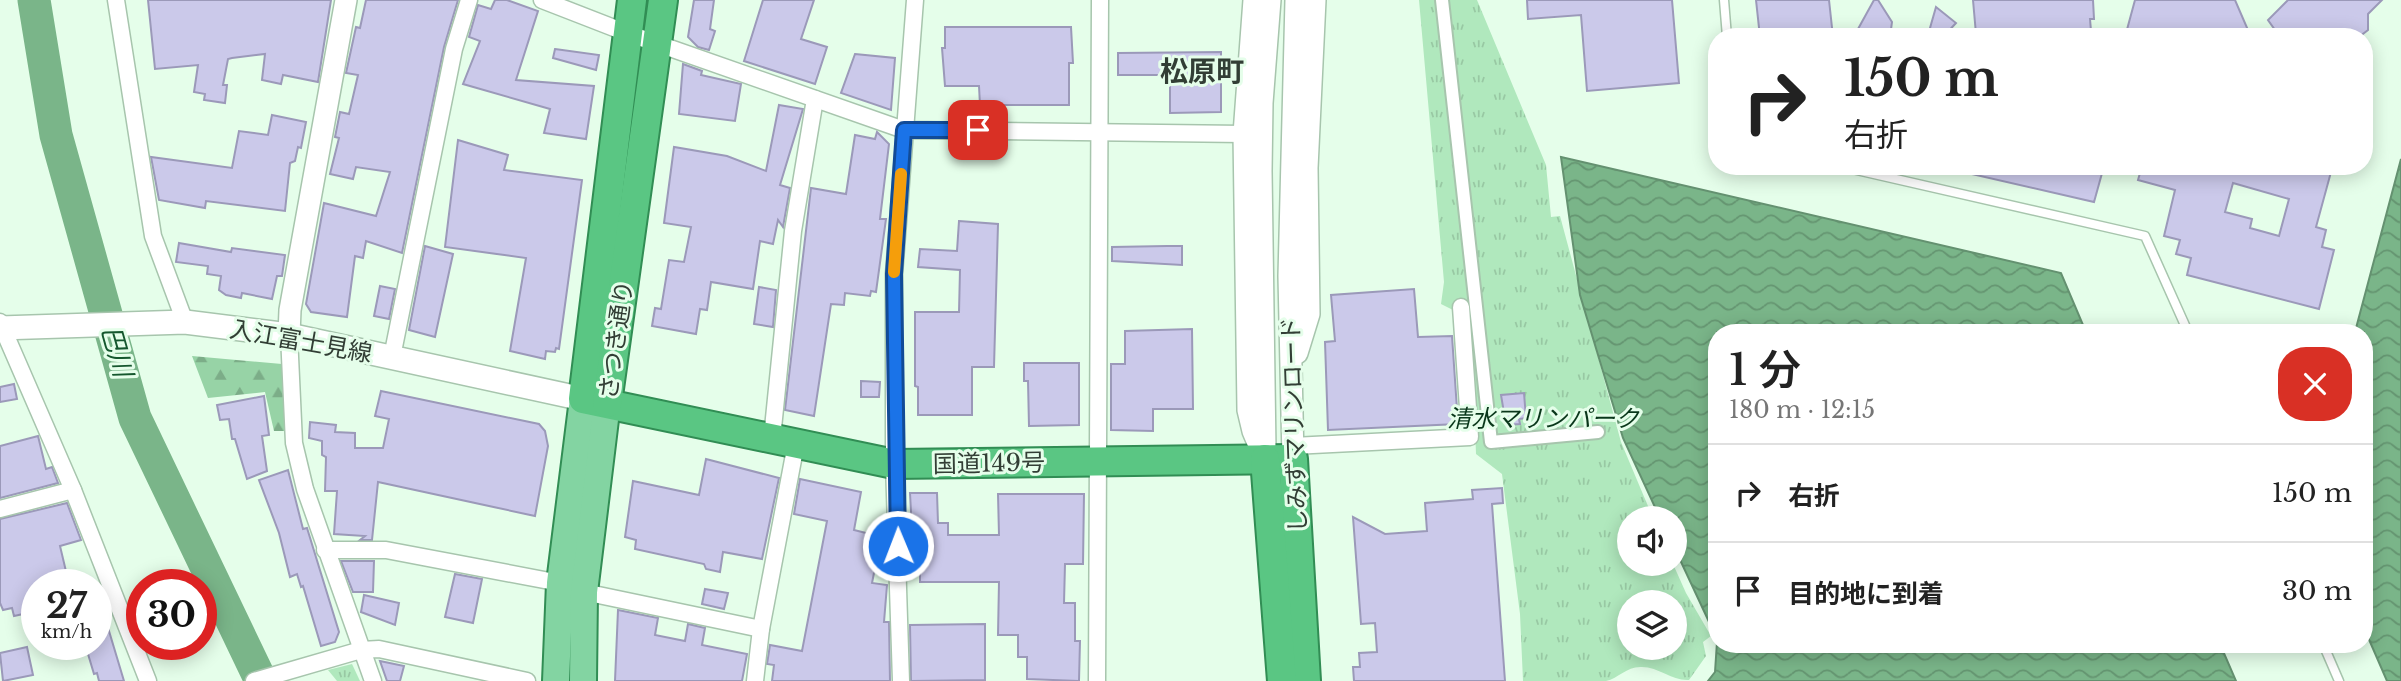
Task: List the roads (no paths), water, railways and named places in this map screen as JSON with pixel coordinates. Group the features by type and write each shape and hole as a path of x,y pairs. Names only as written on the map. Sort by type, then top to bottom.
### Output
{"highway":[{"name":"さつき通り","path":"595,401 632,0"},
{"name":"さつき通り","path":"595,401 658,44 663,0"},
{"name":"国道149号","path":"595,401 894,464 1265,459 1293,452"},
{"name":"しみずマリンロード","path":"1293,452 1306,681"},
{"path":"1265,459 1282,681"}],"main road":[{"name":"入江富士見線","path":"4,327 179,322 289,335 595,401"},
{"name":"さつき通り","path":"556,681 572,588 595,401"},
{"name":"さつき通り","path":"572,588 583,681"}],"street":[{"path":"116,0 153,236 179,322"},
{"path":"346,0 290,310 289,335 294,443 325,550 373,681"},
{"path":"392,357 453,49 469,0"},
{"path":"542,0 627,33 904,130 1244,134"},
{"path":"901,681 894,464 894,274 915,0"},
{"path":"1097,681 1100,0"},
{"path":"1254,0 1244,134 1248,410 1252,431 1265,459"},
{"name":"しみずマリンロード","path":"1265,459 1261,171 1262,103 1270,0"},
{"name":"しみずマリンロード","path":"1293,452 1291,169 1296,0"},
{"path":"1292,370 1309,314 1307,168 1315,0"},
{"path":"1442,0 1490,442 1598,432"},
{"path":"755,681 784,441 793,231 815,99"},
{"path":"1293,452 1470,437 1461,307"},
{"path":"4,327 73,490 148,681"},
{"path":"0,509 73,490"},
{"path":"325,550 386,550 761,629"},
{"path":"254,681 361,650 379,649 527,681"}],"lane":[{"path":"1724,0 1726,28"},
{"path":"1878,175 2146,236 2184,324"},
{"path":"2327,653 2339,681"}],"water":[{"path":"1561,157 2061,273 2083,324 1708,324 1708,620 1687,575 1687,506 1654,506 1623,438 1580,295"},
{"path":"2401,159 2401,681 2387,681 2373,649 2373,324 2357,324"},
{"path":"1716,653 2224,653 2236,681 1708,681 1715,672"}],"waterway":[{"name":"巴川","path":"34,0 56,135 135,418 261,681"}],"district":[{"name":"松原町","path":"1202,71"}],"park label":[{"name":"清水マリンパーク","path":"1543,418"}]}
